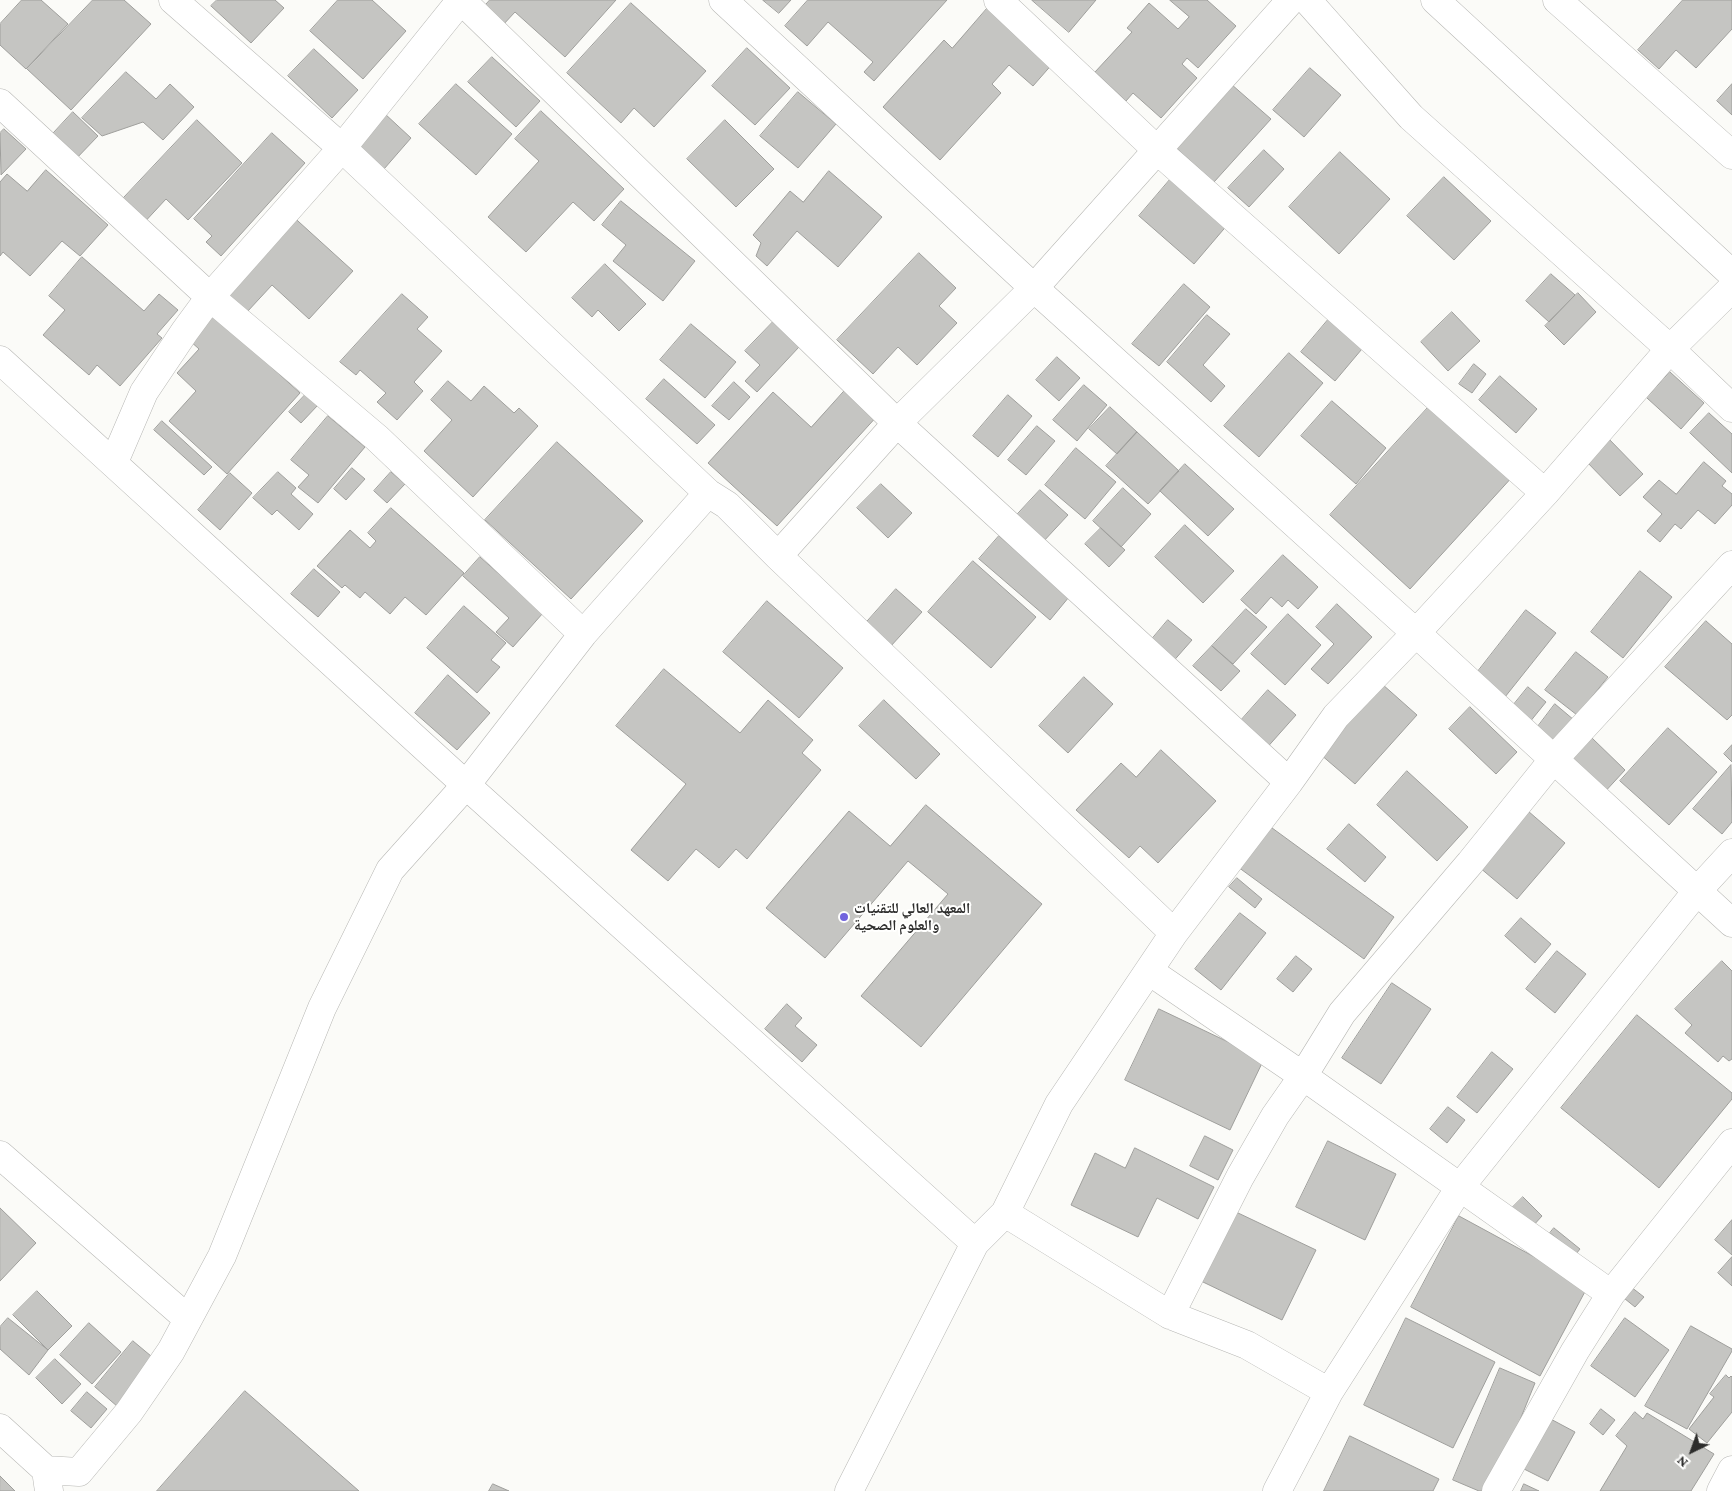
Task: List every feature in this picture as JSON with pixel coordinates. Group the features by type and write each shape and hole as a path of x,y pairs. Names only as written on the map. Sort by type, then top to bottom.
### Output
{"street":[{"path":"173,0 342,148 708,493 727,505 778,556 1174,933"},
{"path":"114,462 144,392 210,297 342,148 461,0 896,423 1289,782"},
{"path":"723,0 1034,288 1416,633 1732,923"},
{"path":"998,0 1157,150 1545,493"},
{"path":"778,556 896,423 1034,288 1291,0"},
{"path":"1307,0 1411,118 1670,349 1732,408"},
{"path":"1435,0 1732,274"},
{"path":"1557,0 1732,155"},
{"path":"0,103 210,297 377,438 583,634"},
{"path":"849,1491 975,1243 1005,1213 1059,1104 1174,933 1289,782 1336,716 1416,633 1545,493 1670,349 1732,288"},
{"path":"0,360 466,785 975,1243"},
{"path":"0,1428 48,1480 79,1472 129,1412 171,1351 222,1256 322,1008 390,870 466,785 583,634 708,493"},
{"path":"1170,1315 1240,1177 1275,1116 1342,1014 1470,863 1554,760 1732,565"},
{"path":"1277,1491 1329,1392 1460,1186 1697,891 1732,853"},
{"path":"1149,971 1303,1076 1611,1294"},
{"path":"1496,1491 1575,1351 1611,1294 1732,1143"},
{"path":"0,1155 188,1319"},
{"path":"1005,1213 1170,1315 1247,1345 1329,1392"},
{"path":"1721,1491 1732,1470"}],"building":[{"path":"22,0 41,0 68,24 26,69 0,45 0,24"},
{"path":"93,0 124,0 151,24 71,110 27,69"},
{"path":"217,0 275,0 284,8 251,43 211,6"},
{"path":"338,0 372,0 406,31 363,79 310,31"},
{"path":"490,0 616,0 565,57 515,12 502,26 483,8"},
{"path":"763,0 791,0 779,13"},
{"path":"808,0 947,0 874,81 864,72 873,62 828,22 807,46 785,26"},
{"path":"1032,0 1096,0 1069,32"},
{"path":"1170,0 1207,0 1236,26 1198,68 1187,58 1182,64 1197,78 1161,118 1133,93 1126,101 1095,72 1132,32 1127,28 1149,3 1178,29 1189,17"},
{"path":"1683,0 1732,0 1732,29 1696,68 1676,50 1659,69 1638,50"},
{"path":"631,3 706,71 654,127 634,108 621,123 567,73"},
{"path":"991,4 1054,62 1033,86 1009,65 992,84 1001,93 940,160 883,107 944,40 952,48"},
{"path":"747,48 790,88 755,125 712,86"},
{"path":"314,49 358,90 332,118 288,76"},
{"path":"492,57 540,101 516,127 468,82"},
{"path":"1310,68 1341,95 1304,137 1273,110"},
{"path":"126,72 156,99 170,84 194,107 163,140 143,122 102,136 82,118"},
{"path":"456,84 512,134 476,175 419,124"},
{"path":"1231,84 1271,119 1214,182 1175,147"},
{"path":"1732,84 1732,115 1717,101"},
{"path":"798,92 836,124 798,168 760,136"},
{"path":"541,111 624,189 594,221 573,202 526,252 488,217 539,161 515,139"},
{"path":"73,112 98,136 73,162 49,138"},
{"path":"384,113 411,138 384,169 356,143"},
{"path":"197,120 242,163 188,220 166,199 141,226 118,204"},
{"path":"725,120 774,169 736,207 687,159"},
{"path":"4,129 26,149 1,175 0,133"},
{"path":"272,133 305,163 221,256 206,242 212,236 194,219"},
{"path":"1264,150 1284,169 1249,207 1228,188"},
{"path":"1340,152 1390,199 1339,254 1289,207"},
{"path":"46,170 108,225 80,256 62,241 30,276 3,252 0,256 0,182 7,174 27,191"},
{"path":"829,171 882,217 838,267 797,231 767,266 756,256 761,243 753,235 790,191 803,202"},
{"path":"1174,175 1229,223 1194,264 1139,216"},
{"path":"1444,177 1491,221 1454,260 1407,216"},
{"path":"621,201 695,261 663,301 613,261 626,245 602,225"},
{"path":"288,212 353,271 309,319 272,285 247,312 228,295"},
{"path":"919,253 956,288 939,306 957,323 917,365 898,347 873,374 837,340"},
{"path":"82,257 144,311 159,294 178,310 157,334 162,338 120,386 97,365 89,375 43,335 65,310 49,296"},
{"path":"605,264 646,304 619,331 598,310 592,317 572,298"},
{"path":"1551,274 1575,295 1549,322 1526,301"},
{"path":"1184,284 1210,307 1159,366 1132,344"},
{"path":"1578,293 1596,312 1564,345 1545,326"},
{"path":"402,294 428,317 417,329 442,351 414,382 423,391 397,420 377,402 386,393 360,370 356,375 340,362"},
{"path":"1452,312 1480,341 1448,371 1421,342"},
{"path":"213,314 300,393 227,474 169,421 196,391 177,373 199,349 189,340"},
{"path":"1333,314 1367,343 1335,381 1301,352"},
{"path":"1207,315 1230,334 1203,365 1225,386 1211,402 1167,362"},
{"path":"773,322 799,347 757,392 745,381 760,365 745,351"},
{"path":"691,324 736,362 705,398 660,360"},
{"path":"1289,353 1323,383 1259,457 1224,426"},
{"path":"1057,357 1080,378 1059,401 1036,380"},
{"path":"1474,364 1486,374 1472,393 1459,384"},
{"path":"1670,372 1704,403 1681,429 1647,398"},
{"path":"1500,376 1537,409 1516,433 1479,400"},
{"path":"664,379 715,425 697,444 646,399"},
{"path":"448,381 471,401 484,386 514,413 519,408 538,426 473,497 424,451 452,420 431,400"},
{"path":"734,382 750,397 729,420 712,406"},
{"path":"1084,385 1107,405 1077,441 1053,420"},
{"path":"848,387 879,414 777,526 708,463 773,392 811,427"},
{"path":"306,394 318,405 301,423 289,412"},
{"path":"1008,395 1032,416 998,457 973,436"},
{"path":"1332,401 1386,448 1356,484 1301,436"},
{"path":"1434,401 1514,475 1410,589 1330,515"},
{"path":"1110,407 1137,432 1117,454 1089,429"},
{"path":"1709,413 1732,434 1732,473 1690,433"},
{"path":"328,416 365,447 318,503 298,487 309,475 291,460"},
{"path":"162,421 212,467 204,475 154,430"},
{"path":"1037,426 1055,441 1026,475 1008,460"},
{"path":"1137,432 1179,471 1148,504 1106,466"},
{"path":"1607,437 1643,474 1620,496 1584,459"},
{"path":"557,442 643,521 571,599 485,520"},
{"path":"1076,448 1116,482 1085,519 1045,485"},
{"path":"1704,462 1726,481 1722,486 1732,494 1732,505 1715,524 1698,510 1681,529 1675,524 1660,542 1647,531 1662,514 1643,497 1659,480 1676,494"},
{"path":"1185,464 1234,509 1208,536 1160,491"},
{"path":"352,468 365,479 346,500 334,489"},
{"path":"278,472 296,488 291,494 313,514 299,530 277,510 272,515 253,498"},
{"path":"391,472 405,484 387,503 374,491"},
{"path":"230,473 252,493 220,530 198,510"},
{"path":"881,484 912,513 888,538 857,508"},
{"path":"1123,488 1151,514 1121,547 1093,521"},
{"path":"1040,490 1068,515 1042,543 1014,518"},
{"path":"391,508 464,573 426,615 405,597 390,614 365,592 360,598 345,585 342,588 317,566 350,530 370,548 376,541 368,533"},
{"path":"1185,525 1234,571 1203,603 1155,557"},
{"path":"1101,528 1125,550 1109,567 1085,544"},
{"path":"999,536 1069,597 1050,620 979,559"},
{"path":"1283,555 1318,587 1298,609 1288,600 1282,607 1271,597 1256,614 1241,600"},
{"path":"480,557 543,613 513,647 496,632 509,618 463,576"},
{"path":"973,561 1036,617 991,668 928,612"},
{"path":"314,569 340,592 318,617 291,594"},
{"path":"1640,571 1672,597 1623,658 1591,632"},
{"path":"896,589 922,612 890,647 865,624"},
{"path":"767,601 843,668 799,718 723,652"},
{"path":"1337,604 1372,637 1328,684 1311,669 1334,644 1316,627"},
{"path":"464,606 506,643 491,660 500,667 477,693 427,648"},
{"path":"1246,609 1267,627 1233,664 1212,646"},
{"path":"1526,610 1556,633 1501,702 1472,679"},
{"path":"1288,614 1321,645 1285,685 1251,654"},
{"path":"1168,620 1192,640 1170,665 1147,645"},
{"path":"1706,621 1732,644 1732,715 1727,720 1665,667"},
{"path":"1212,646 1240,671 1221,691 1193,666"},
{"path":"1576,652 1608,677 1577,715 1545,690"},
{"path":"664,669 740,733 768,700 813,740 802,753 821,770 747,859 736,849 719,868 696,849 668,881 631,850 686,784 616,726"},
{"path":"448,675 490,713 457,750 415,713"},
{"path":"1084,677 1113,704 1068,753 1039,726"},
{"path":"1382,684 1417,715 1355,784 1320,754"},
{"path":"1528,687 1546,702 1525,728 1507,713"},
{"path":"1268,690 1296,715 1264,751 1236,726"},
{"path":"884,700 940,754 916,779 859,726"},
{"path":"1555,704 1574,720 1551,747 1533,733"},
{"path":"1470,707 1517,752 1496,774 1449,729"},
{"path":"1668,728 1717,772 1669,825 1620,781"},
{"path":"1592,738 1625,770 1602,795 1568,763"},
{"path":"1732,745 1732,762 1724,754"},
{"path":"1161,750 1216,801 1158,863 1140,846 1129,858 1076,810 1121,763 1136,777"},
{"path":"1731,765 1732,822 1722,834 1693,809"},
{"path":"1407,771 1468,827 1437,861 1377,805"},
{"path":"926,805 1042,904 921,1047 861,996 948,894 908,861 825,958 766,908 849,811 890,846"},
{"path":"1528,811 1565,843 1517,899 1479,867"},
{"path":"1349,824 1386,857 1365,882 1327,849"},
{"path":"1268,825 1394,917 1364,959 1238,867"},
{"path":"1237,878 1262,899 1255,908 1229,887"},
{"path":"1240,913 1266,933 1221,990 1195,969"},
{"path":"1521,918 1551,944 1535,963 1505,936"},
{"path":"1557,951 1586,974 1555,1013 1526,989"},
{"path":"1296,956 1312,969 1293,992 1277,979"},
{"path":"1722,961 1732,971 1732,1059 1729,1061 1723,1056 1718,1062 1685,1033 1692,1025 1675,1009"},
{"path":"1392,983 1431,1009 1381,1084 1342,1058"},
{"path":"787,1004 802,1018 795,1026 817,1045 802,1062 765,1029"},
{"path":"1159,1009 1264,1059 1230,1130 1125,1080"},
{"path":"1637,1015 1732,1093 1732,1099 1659,1188 1561,1108"},
{"path":"1492,1052 1513,1069 1477,1113 1457,1097"},
{"path":"1448,1107 1465,1120 1447,1143 1430,1129"},
{"path":"1205,1136 1233,1150 1218,1180 1190,1166"},
{"path":"1328,1141 1396,1174 1365,1240 1296,1207"},
{"path":"1135,1148 1214,1187 1198,1219 1157,1198 1138,1237 1071,1205 1095,1153 1125,1168"},
{"path":"1523,1197 1542,1216 1532,1227 1512,1208"},
{"path":"0,1208 36,1243 0,1281"},
{"path":"1236,1212 1316,1250 1282,1320 1203,1282"},
{"path":"1459,1216 1588,1286 1540,1376 1411,1307"},
{"path":"1732,1220 1732,1255 1715,1240"},
{"path":"1554,1228 1580,1249 1576,1254 1550,1233"},
{"path":"1732,1257 1732,1286 1718,1273"},
{"path":"1622,1280 1644,1297 1635,1307 1614,1290"},
{"path":"37,1291 72,1326 48,1350 13,1315"},
{"path":"8,1318 48,1350 29,1375 0,1349 0,1327"},
{"path":"1406,1318 1495,1362 1453,1448 1364,1405"},
{"path":"1625,1318 1669,1350 1635,1397 1591,1366"},
{"path":"89,1323 121,1352 92,1384 60,1355"},
{"path":"1691,1326 1732,1349 1732,1351 1687,1429 1645,1406"},
{"path":"133,1341 157,1361 118,1407 95,1387"},
{"path":"55,1359 81,1384 62,1404 36,1378"},
{"path":"1500,1368 1535,1383 1491,1491 1479,1491 1453,1480"},
{"path":"1726,1375 1729,1378 1732,1377 1732,1412 1707,1443 1689,1429 1714,1397 1710,1394"},
{"path":"245,1391 359,1491 157,1491"},
{"path":"87,1392 107,1409 91,1428 71,1411"},
{"path":"1601,1409 1615,1420 1603,1435 1590,1424"},
{"path":"1635,1412 1643,1419 1647,1413 1714,1454 1691,1491 1600,1491 1627,1446 1616,1436"},
{"path":"1545,1416 1575,1432 1548,1481 1518,1466"},
{"path":"1350,1436 1439,1479 1433,1491 1324,1491"},
{"path":"0,1476 15,1491 0,1491"},
{"path":"493,1484 509,1491 489,1491"},
{"path":"1524,1484 1539,1491 1521,1491"}],"place":[{"name":"المعهد العالي للتقنيات والعلوم الصحية","path":"844,917"}]}
